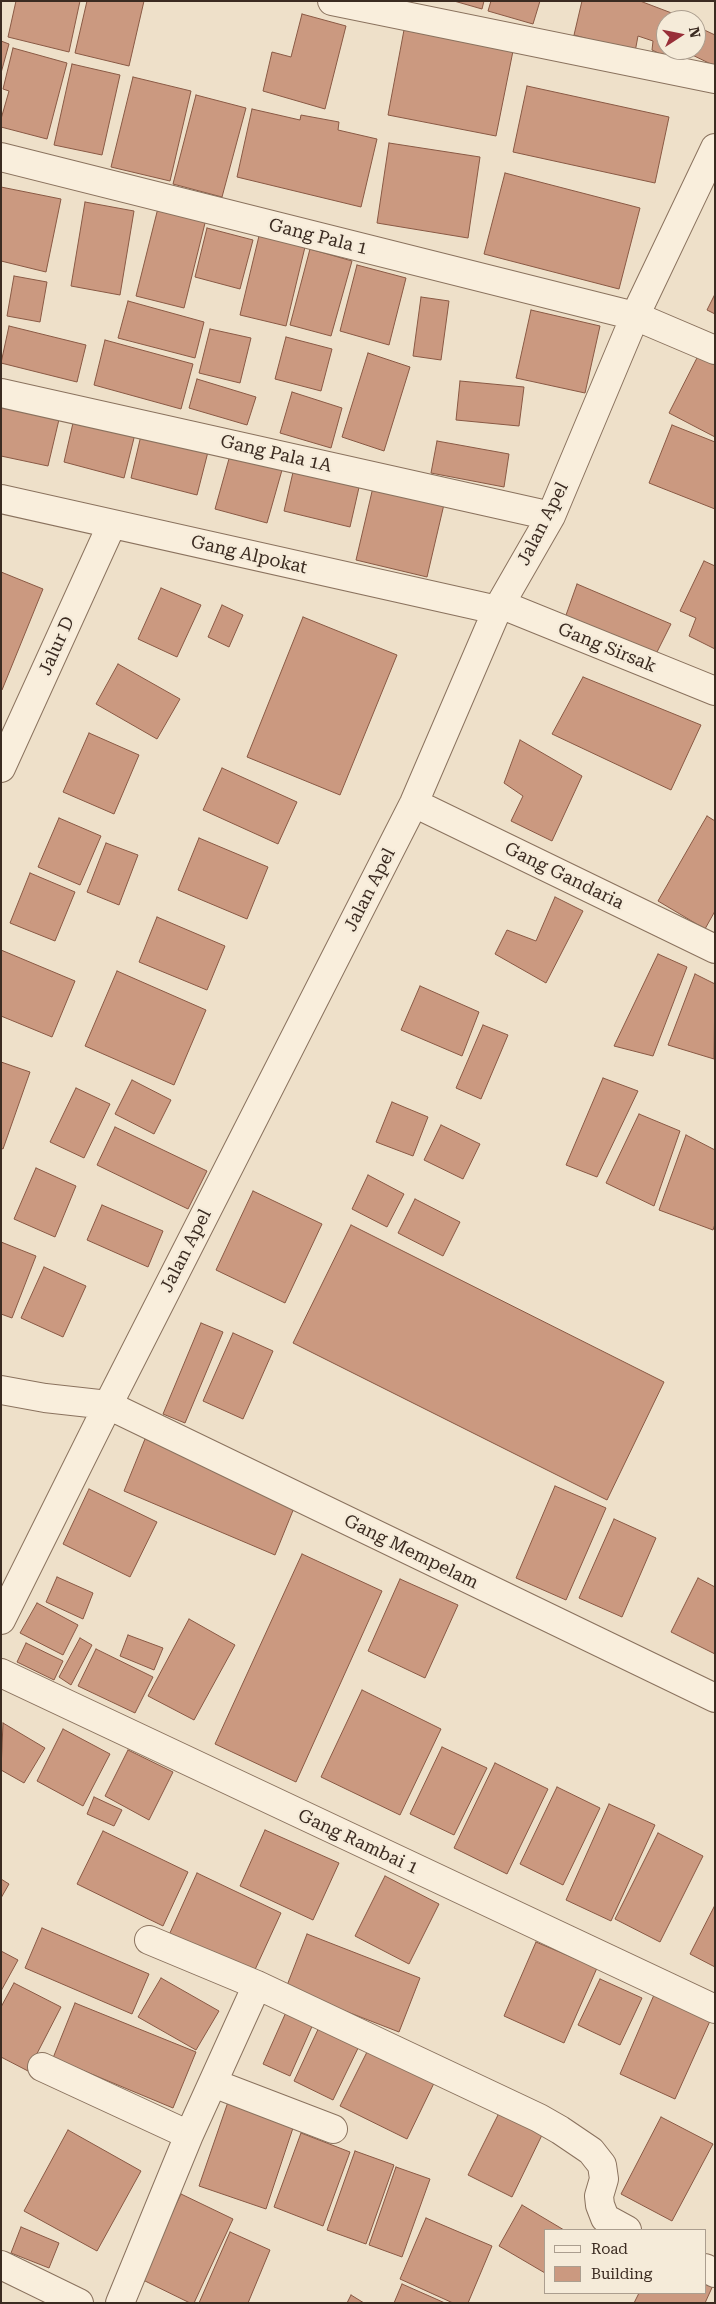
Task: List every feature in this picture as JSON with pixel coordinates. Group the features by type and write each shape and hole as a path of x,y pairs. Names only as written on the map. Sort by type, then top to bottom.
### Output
{"street":[{"path":"332,1 715,78"},
{"name":"Jalan Apel","path":"1,1620 108,1405 414,803 498,607 551,516 635,316 715,148"},
{"name":"Gang Pala 1","path":"1,158 635,316 715,350"},
{"name":"Gang Pala 1A","path":"1,393 551,516"},
{"name":"Gang Alpokat","path":"1,499 498,607"},
{"name":"Jalur D","path":"1,768 112,524"},
{"name":"Gang Sirsak","path":"498,607 715,692"},
{"name":"Gang Gandaria","path":"414,803 715,949"},
{"name":"Gang Mempelam","path":"1,1390 45,1398 108,1405 715,1698"},
{"name":"Gang Rambai 1","path":"1,1673 715,2009"},
{"path":"150,1940 257,1986 539,2118 560,2130 591,2151 602,2165 604,2179 599,2196 600,2205 605,2218 625,2229"},
{"path":"120,2303 189,2135 257,1986"},
{"path":"42,2067 189,2135"},
{"path":"213,2083 333,2129"},
{"path":"1,2265 79,2303"}],"building":[{"path":"16,1 80,1 69,52 8,37"},
{"path":"87,1 144,1 129,66 75,53"},
{"path":"454,1 484,1 482,9"},
{"path":"491,1 540,1 533,24 488,11"},
{"path":"582,1 640,1 664,10 656,10 656,52 652,50 653,41 638,36 635,52 574,35"},
{"path":"302,14 346,26 325,109 263,91 272,52 291,57"},
{"path":"404,30 513,51 496,136 388,115"},
{"path":"706,31 715,35 715,66 703,60 706,60"},
{"path":"1,41 9,44 1,73"},
{"path":"13,48 67,63 47,139 1,127 1,119 9,91 3,89"},
{"path":"72,64 120,75 102,155 54,145"},
{"path":"133,77 191,91 170,181 111,167"},
{"path":"527,86 669,117 655,183 513,152"},
{"path":"196,95 246,108 222,197 173,184"},
{"path":"252,109 300,120 301,115 339,122 338,130 377,139 361,207 237,177"},
{"path":"389,143 480,157 468,238 377,223"},
{"path":"505,173 640,208 619,289 484,254"},
{"path":"1,187 61,199 46,272 1,261"},
{"path":"85,202 134,211 120,295 71,286"},
{"path":"158,208 206,219 184,308 136,296"},
{"path":"207,228 253,240 240,289 195,277"},
{"path":"259,236 305,247 286,326 240,315"},
{"path":"310,249 352,261 331,336 290,325"},
{"path":"357,265 406,278 389,345 340,331"},
{"path":"14,276 47,282 40,322 7,316"},
{"path":"715,294 715,314 707,310"},
{"path":"421,297 449,301 441,360 413,356"},
{"path":"128,301 204,322 195,358 118,338"},
{"path":"531,310 600,326 585,393 516,378"},
{"path":"9,326 86,345 77,382 1,363"},
{"path":"210,329 251,338 240,383 199,373"},
{"path":"286,337 332,349 321,391 275,379"},
{"path":"105,340 193,364 181,409 94,385"},
{"path":"700,352 715,360 715,437 669,413"},
{"path":"368,353 410,367 384,451 342,437"},
{"path":"197,379 256,397 247,425 189,408"},
{"path":"460,381 524,387 519,426 456,420"},
{"path":"292,392 342,408 331,448 280,433"},
{"path":"1,397 61,411 48,466 1,456"},
{"path":"76,410 137,426 124,478 64,462"},
{"path":"672,425 715,442 715,509 649,483"},
{"path":"143,427 210,444 197,495 131,478"},
{"path":"437,441 509,454 504,487 431,473"},
{"path":"232,448 284,463 267,523 215,509"},
{"path":"294,468 360,483 350,527 284,511"},
{"path":"374,483 445,500 427,577 356,560"},
{"path":"704,561 715,566 715,649 689,636 696,618 680,611"},
{"path":"1,572 43,589 2,690 1,689"},
{"path":"577,584 671,624 654,658 565,618"},
{"path":"161,588 201,605 177,657 138,639"},
{"path":"222,605 243,615 229,647 208,637"},
{"path":"303,617 397,655 340,795 247,757"},
{"path":"118,664 180,699 157,739 96,704"},
{"path":"583,677 701,725 671,790 552,734"},
{"path":"89,733 139,755 114,814 63,792"},
{"path":"520,740 582,776 552,841 511,821 523,796 504,783"},
{"path":"222,768 297,802 278,844 203,810"},
{"path":"707,816 715,821 715,911 705,929 658,901"},
{"path":"59,818 101,836 80,885 38,867"},
{"path":"199,838 268,867 247,919 178,890"},
{"path":"106,843 138,855 119,905 87,892"},
{"path":"30,873 75,892 55,941 10,923"},
{"path":"555,897 583,911 546,983 495,954 507,930 536,941"},
{"path":"157,917 225,946 207,990 139,962"},
{"path":"1,950 75,981 52,1037 1,1016"},
{"path":"658,954 687,967 653,1056 614,1046"},
{"path":"117,971 206,1010 174,1085 85,1046"},
{"path":"695,974 715,984 714,1059 668,1045"},
{"path":"420,986 479,1012 462,1056 401,1030"},
{"path":"483,1025 508,1035 481,1099 456,1088"},
{"path":"1,1062 30,1072 3,1149 1,1148"},
{"path":"603,1078 638,1091 597,1177 566,1165"},
{"path":"132,1080 171,1100 154,1134 115,1114"},
{"path":"76,1088 110,1104 84,1158 50,1142"},
{"path":"392,1102 428,1117 413,1156 376,1142"},
{"path":"639,1114 680,1131 654,1206 606,1183"},
{"path":"441,1125 480,1144 463,1179 424,1160"},
{"path":"115,1127 207,1171 188,1209 97,1165"},
{"path":"686,1135 715,1150 715,1224 713,1230 659,1210"},
{"path":"36,1168 76,1186 55,1237 14,1219"},
{"path":"368,1175 404,1194 387,1227 352,1209"},
{"path":"253,1191 322,1224 285,1303 216,1270"},
{"path":"415,1199 460,1222 443,1256 398,1233"},
{"path":"102,1205 163,1231 148,1267 87,1240"},
{"path":"351,1225 664,1382 607,1500 293,1343"},
{"path":"1,1242 36,1256 12,1318 1,1314"},
{"path":"44,1267 86,1286 63,1337 21,1318"},
{"path":"201,1323 223,1332 185,1423 163,1414"},
{"path":"233,1333 273,1351 243,1419 203,1401"},
{"path":"145,1439 296,1503 275,1555 124,1491"},
{"path":"555,1486 606,1508 566,1600 516,1578"},
{"path":"89,1489 157,1522 130,1577 63,1544"},
{"path":"614,1519 656,1538 622,1617 579,1598"},
{"path":"302,1554 382,1591 296,1782 215,1744"},
{"path":"57,1577 93,1593 83,1619 46,1602"},
{"path":"698,1578 715,1587 715,1654 671,1632"},
{"path":"400,1579 458,1605 425,1678 368,1651"},
{"path":"37,1603 78,1625 63,1655 20,1633"},
{"path":"189,1619 235,1645 194,1720 148,1696"},
{"path":"128,1635 163,1648 154,1670 120,1656"},
{"path":"80,1638 92,1645 71,1685 59,1677"},
{"path":"26,1643 63,1661 54,1680 17,1662"},
{"path":"96,1649 153,1677 135,1713 78,1686"},
{"path":"362,1690 441,1729 400,1815 321,1777"},
{"path":"3,1723 45,1748 24,1783 1,1770"},
{"path":"63,1729 110,1754 83,1806 37,1781"},
{"path":"442,1747 487,1768 454,1835 410,1814"},
{"path":"128,1750 173,1772 149,1820 105,1796"},
{"path":"495,1763 548,1789 507,1874 454,1848"},
{"path":"557,1787 600,1808 563,1885 520,1864"},
{"path":"94,1797 122,1810 114,1826 87,1814"},
{"path":"609,1804 655,1825 611,1921 566,1900"},
{"path":"265,1830 339,1863 313,1920 240,1886"},
{"path":"103,1831 188,1872 163,1926 77,1884"},
{"path":"658,1833 703,1856 660,1942 615,1919"},
{"path":"197,1873 281,1913 253,1974 169,1935"},
{"path":"385,1876 439,1904 409,1964 355,1936"},
{"path":"1,1879 9,1884 1,1898"},
{"path":"715,1905 715,1967 690,1954"},
{"path":"42,1928 149,1974 132,2014 25,1968"},
{"path":"307,1934 420,1978 399,2032 286,1988"},
{"path":"536,1942 597,1968 564,2043 504,2016"},
{"path":"1,1951 18,1960 1,1991"},
{"path":"161,1978 219,2011 196,2050 138,2017"},
{"path":"600,1979 642,1998 620,2045 578,2025"},
{"path":"14,1983 61,2007 28,2071 1,2057 1,2007"},
{"path":"654,1995 710,2021 675,2099 620,2074"},
{"path":"75,2003 196,2052 173,2108 53,2058"},
{"path":"287,2010 314,2022 290,2076 263,2064"},
{"path":"321,2023 361,2042 333,2100 294,2081"},
{"path":"370,2046 436,2079 407,2139 340,2106"},
{"path":"228,2102 294,2125 266,2209 199,2186"},
{"path":"499,2113 542,2135 512,2197 468,2175"},
{"path":"661,2117 713,2144 672,2221 621,2194"},
{"path":"68,2130 141,2171 97,2251 24,2211"},
{"path":"301,2133 350,2152 323,2226 274,2207"},
{"path":"355,2151 394,2165 366,2244 327,2230"},
{"path":"396,2167 430,2179 402,2257 369,2245"},
{"path":"181,2194 233,2219 194,2303 190,2303 141,2279"},
{"path":"522,2205 562,2229 544,2229 544,2272 499,2246"},
{"path":"426,2218 492,2246 468,2303 453,2303 400,2279"},
{"path":"21,2227 59,2243 49,2268 11,2253"},
{"path":"230,2232 270,2250 248,2303 199,2303"},
{"path":"706,2275 715,2281 705,2303 634,2303 638,2294 706,2294"},
{"path":"402,2284 445,2303 394,2303"},
{"path":"351,2295 364,2303 347,2303"}]}
